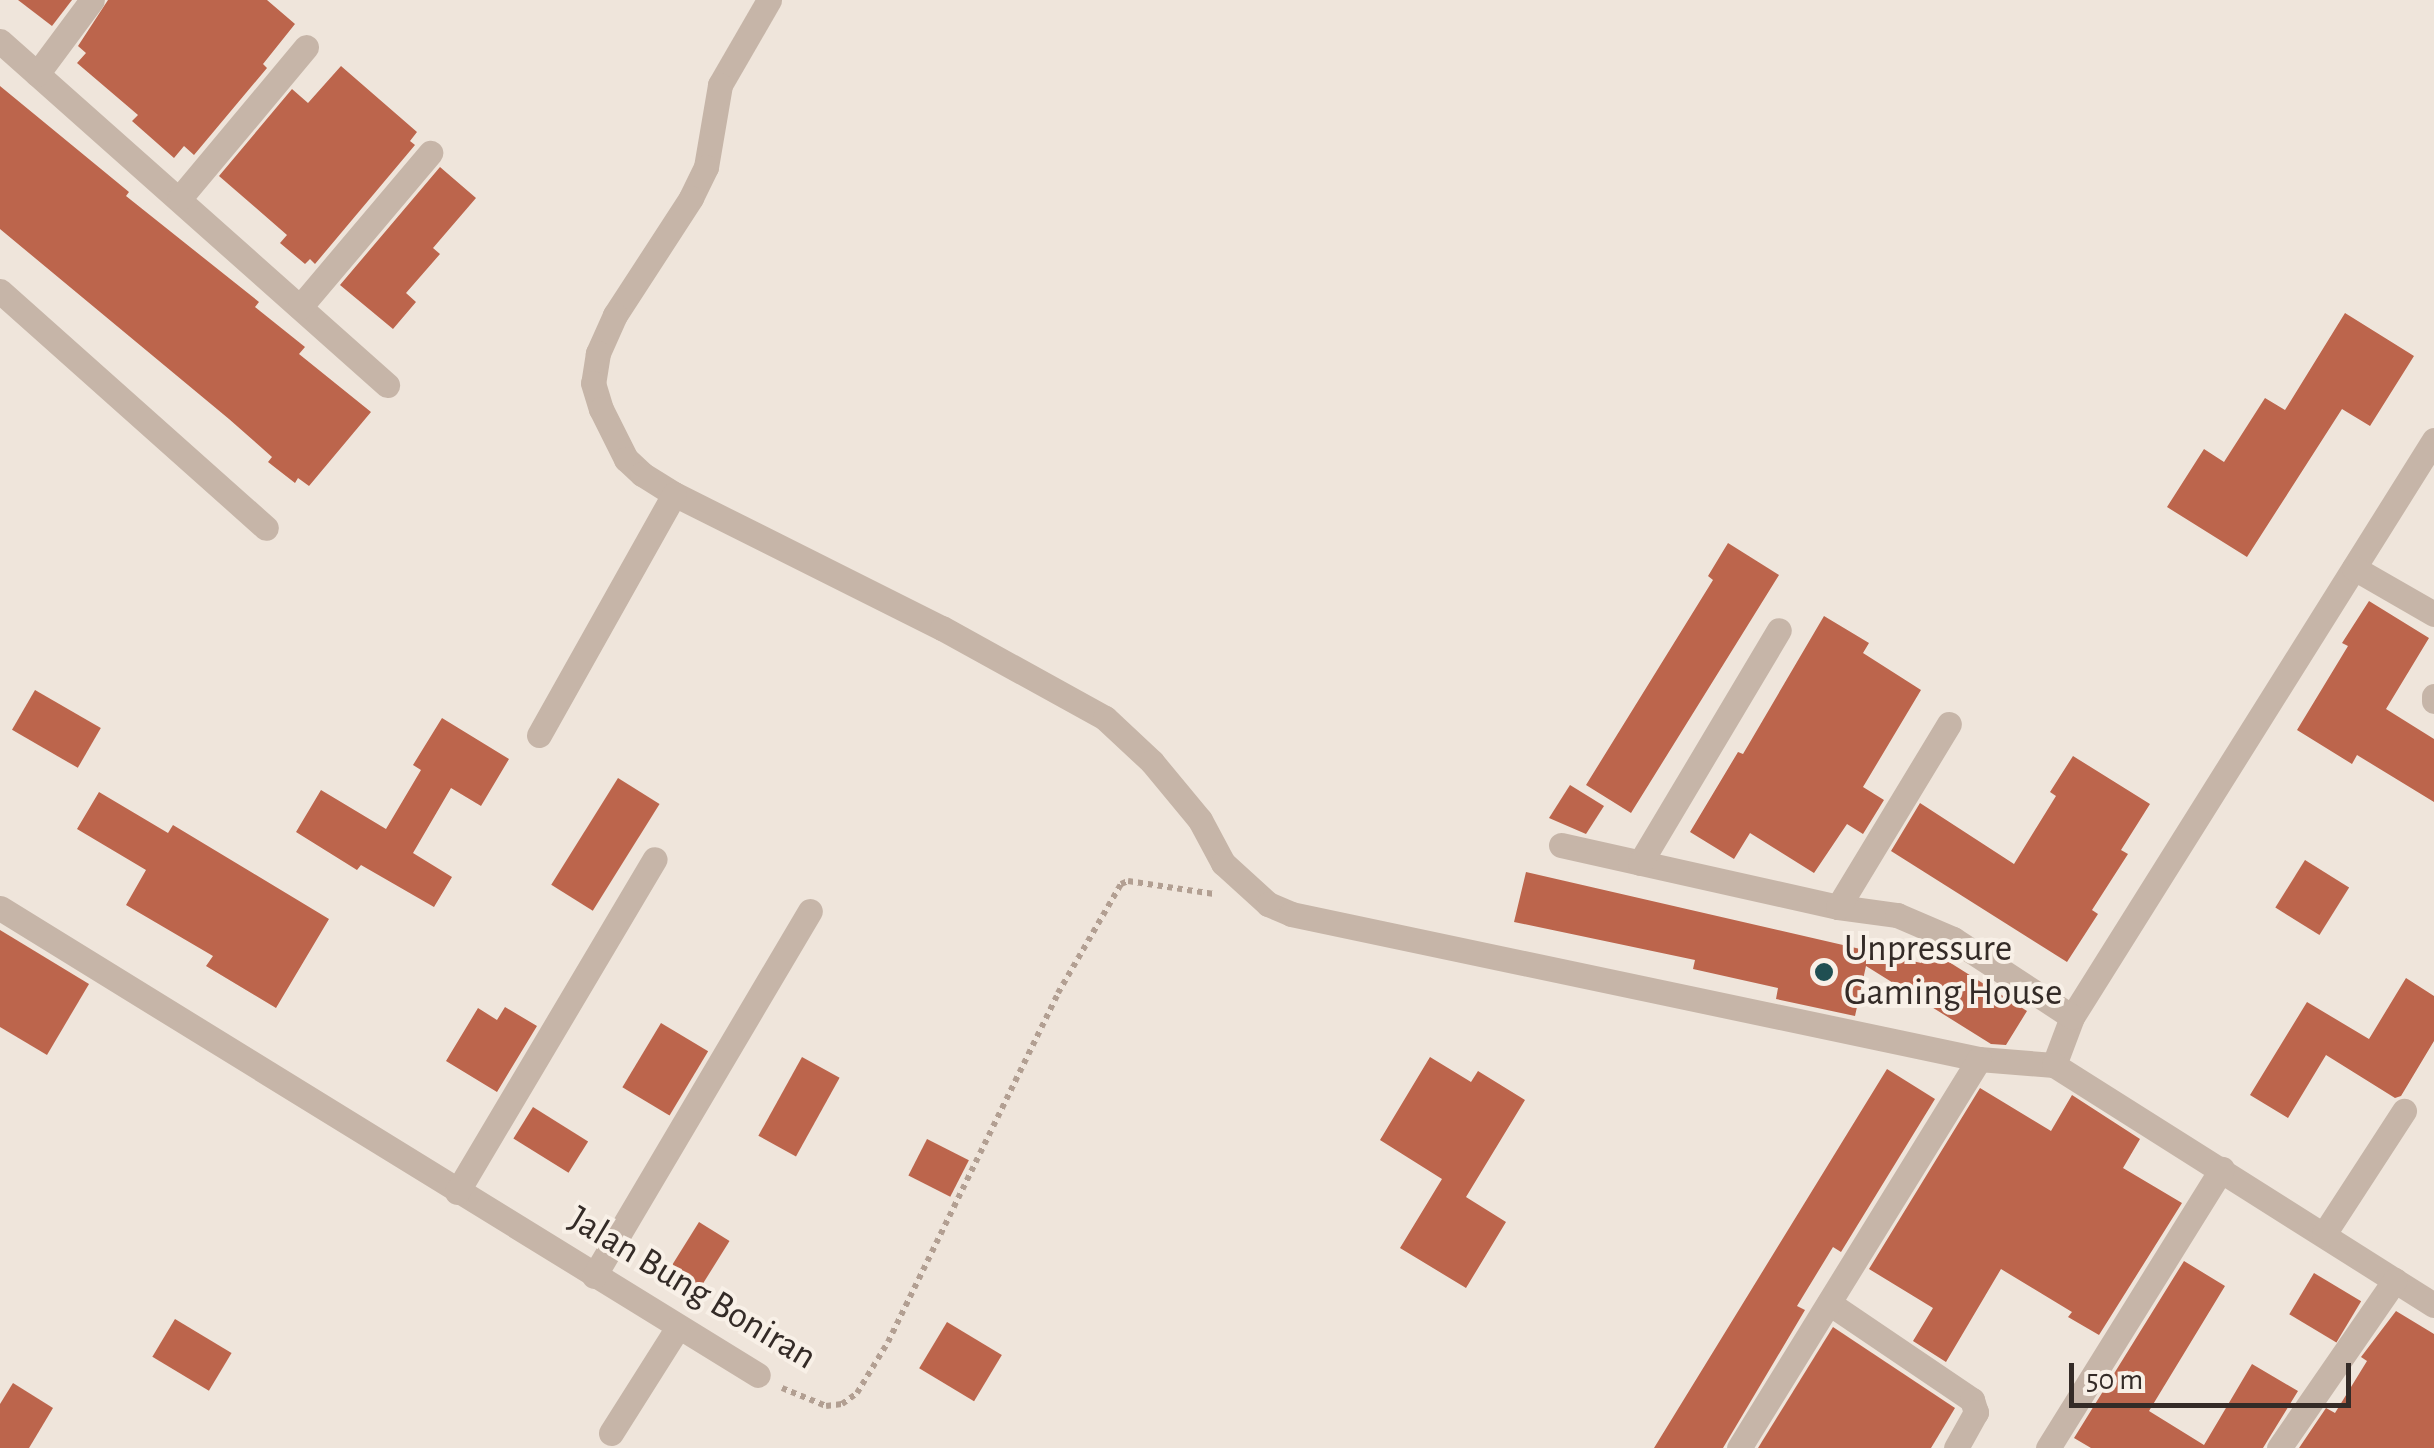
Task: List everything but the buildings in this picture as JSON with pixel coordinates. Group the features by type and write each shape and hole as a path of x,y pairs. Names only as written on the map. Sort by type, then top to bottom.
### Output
{"street":[{"path":"37,74 92,0"},
{"path":"770,0 720,85 706,167 691,198 615,316 598,352 593,383 626,459 674,494 942,628 1105,718 1152,762 1200,820 1223,863 1268,904 1291,914 1979,1059 2054,1065 2434,1305"},
{"path":"0,41 387,385"},
{"path":"178,199 306,47"},
{"path":"300,308 430,153"},
{"path":"0,291 266,528"},
{"path":"2054,1065 2072,1017 2434,440"},
{"path":"540,735 674,494"},
{"path":"2354,568 2434,614"},
{"path":"1640,863 1779,630"},
{"path":"1838,907 1949,724"},
{"path":"1561,845 1918,922 1953,939 2072,1017"},
{"path":"458,1192 656,858"},
{"name":"Jalan Bung Boniran","path":"0,908 758,1376"},
{"path":"594,1276 810,910"},
{"path":"1739,1448 1979,1059"},
{"path":"2324,1234 2404,1111"},
{"path":"2048,1448 2222,1168"},
{"path":"2279,1448 2395,1280"},
{"path":"1829,1303 1972,1400 1976,1412 1956,1448"},
{"path":"611,1433 678,1327"}],"path":[{"name":"Jalan Bung Boniran","path":"758,1376 826,1406 842,1404 856,1393 888,1342 1058,993 1121,884 1128,881 1204,895 1243,885"}],"place":[{"name":"Unpressure Gaming House","path":"1824,972"}]}
